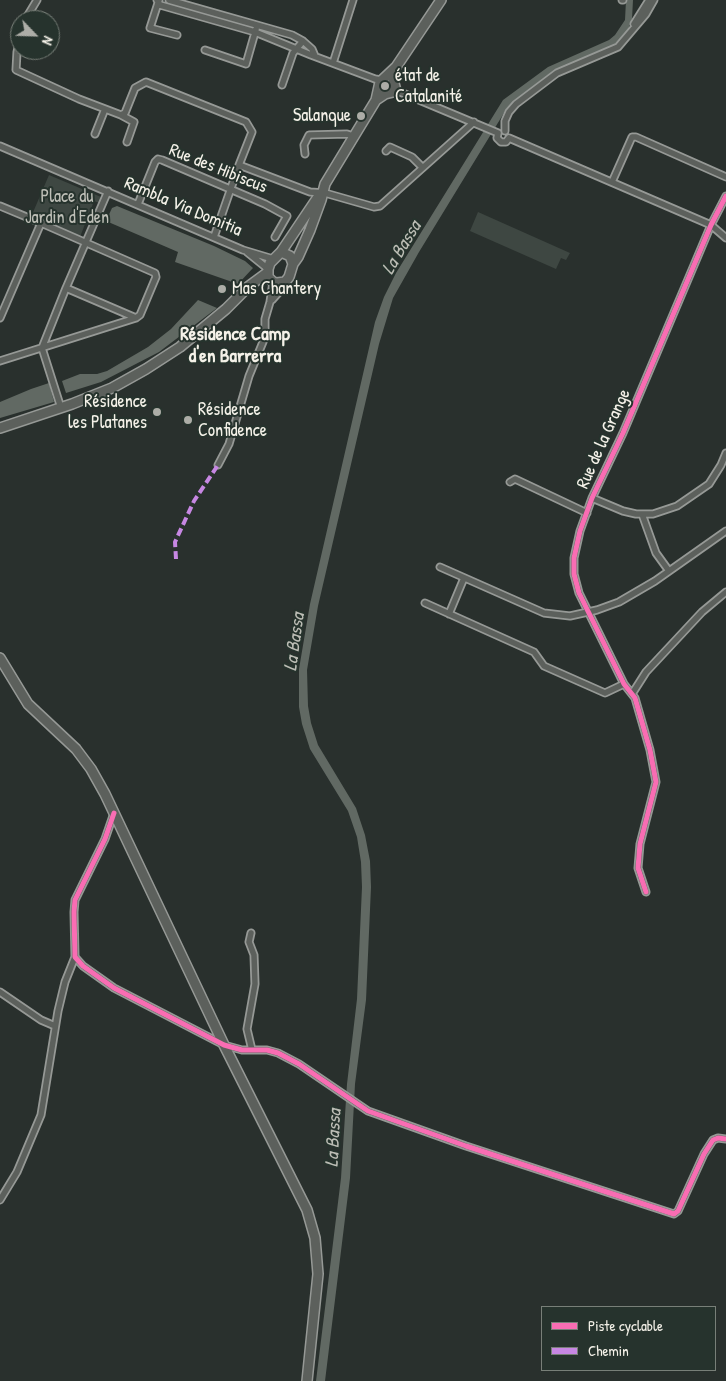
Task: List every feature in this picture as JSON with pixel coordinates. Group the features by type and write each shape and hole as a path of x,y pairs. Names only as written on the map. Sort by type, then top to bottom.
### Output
{"main road":[{"path":"0,428 61,408 112,388 180,347 257,281 270,276 285,282 310,230 325,184 396,67 441,0"},
{"path":"270,276 273,259 281,252 322,192"},
{"path":"299,225 310,230"},
{"path":"281,252 290,256 293,264"},
{"path":"0,658 28,704 76,749 91,768 156,899 224,1045 307,1210 315,1238 318,1274 307,1381"}],"street":[{"path":"158,0 160,4 255,32 483,126 509,134 509,138 711,225 726,238"},
{"path":"158,0 150,28 177,36"},
{"path":"169,0 292,35 312,49 315,56"},
{"path":"334,63 352,0"},
{"path":"631,32 639,14 649,0"},
{"path":"509,138 506,142 500,142 498,138 499,132 508,112 516,104 557,73 618,47 646,14 654,0"},
{"path":"204,50 246,64 257,25"},
{"path":"282,85 293,53 303,41"},
{"path":"17,60 16,70 134,122 127,142"},
{"path":"121,115 125,113 135,88 146,82 246,122 252,132 214,236"},
{"path":"95,134 105,109"},
{"path":"239,165 310,192 322,192 374,207 380,206 474,122"},
{"path":"305,154 304,145 309,135 347,134 353,136"},
{"path":"612,182 632,137 636,137 726,177"},
{"name":"Rambla Via Domitia","path":"0,146 243,250 273,259"},
{"path":"386,151 390,147 412,157 422,167"},
{"name":"Rue des Hibiscus","path":"138,204 158,159 265,204 287,216 275,237"},
{"path":"61,408 42,348 108,191"},
{"name":"Rue de la Grange","path":"646,892 638,868 640,844 656,782 650,750 635,698 624,684 578,593 574,574 574,558 580,531 592,498 626,425 711,225 726,196"},
{"path":"0,206 155,273 156,277 140,315 136,318 0,361"},
{"path":"0,318 41,224"},
{"name":"Rambla Via Domitia","path":"243,250 270,276"},
{"path":"218,466 229,444 249,376 265,337 265,319 270,302 270,276"},
{"path":"270,302 281,290 285,282"},
{"path":"66,288 136,318"},
{"path":"592,498 623,511 653,514 676,506 709,484 726,453"},
{"path":"510,482 515,479 587,512"},
{"path":"642,514 656,553 670,571"},
{"path":"440,567 544,613 570,616 619,602 670,571 726,531"},
{"path":"449,614 464,578"},
{"path":"632,694 646,672 702,612 726,592"},
{"path":"425,604 534,652 544,666 605,693 624,684"},
{"path":"0,1200 17,1172 41,1115 55,1026 65,982 75,957 75,900 104,839 114,813"},
{"path":"251,933 249,942 254,955 255,984 247,1029 252,1050"},
{"path":"75,957 82,966 114,988 224,1045 242,1050 267,1050 278,1053 300,1064 368,1111 466,1146 674,1214 678,1211 704,1154 713,1140 718,1138 726,1139"},
{"path":"0,992 41,1020 55,1026"}],"green space":[{"name":"Place du Jardin d'Eden","path":"49,175 101,197 99,203 94,201 80,237 31,217"},
{"path":"478,212 570,253 566,260 561,258 556,269 470,231"}],"shaded area":[{"path":"626,0 633,0 632,19 627,33 620,41 551,74 507,108 393,298 379,344 318,606 307,670 308,706 311,723 318,745 356,808 365,835 370,861 371,887 366,1000 355,1084 350,1178 325,1381 316,1381 341,1178 347,1084 357,999 362,887 357,837 348,811 310,749 302,724 299,707 299,669 310,604 375,322 384,297 396,273 503,100 548,67 609,40 615,35 625,20"},
{"path":"117,206 214,246 245,261 253,268 238,284 175,262 178,252 106,221 112,208"},
{"path":"198,300 217,308 159,352 101,382 66,393 62,381 80,374 97,374 107,371 148,347 171,329"},
{"path":"49,383 54,402 0,418 0,402"}],"marked path":[{"path":"176,559 175,542 194,501 218,465"}],"cycle path":[{"path":"646,892 638,868 640,844 656,782 650,750 635,698 624,684 579,593 574,574 574,558 580,531 592,498 623,433 711,225 726,196"},
{"path":"114,813 105,839 75,900 74,912 75,957 83,966 114,988 224,1045 242,1050 267,1050 278,1053 299,1064 368,1111 466,1146 674,1214 678,1211 704,1154 713,1140 718,1138 726,1139"}],"place":[{"name":"état de Catalanité","path":"385,86"},
{"name":"Salanque","path":"361,116"},
{"name":"Mas Chantery","path":"222,289"},
{"name":"Résidence les Platanes","path":"157,412"},
{"name":"Résidence Confidence","path":"188,420"}],"district":[{"name":"Résidence Camp d'en Barrerra","path":"235,346"}],"water label":[{"name":"La Bassa","path":"402,248"},
{"name":"La Bassa","path":"295,642"},
{"name":"La Bassa","path":"334,1138"}]}
